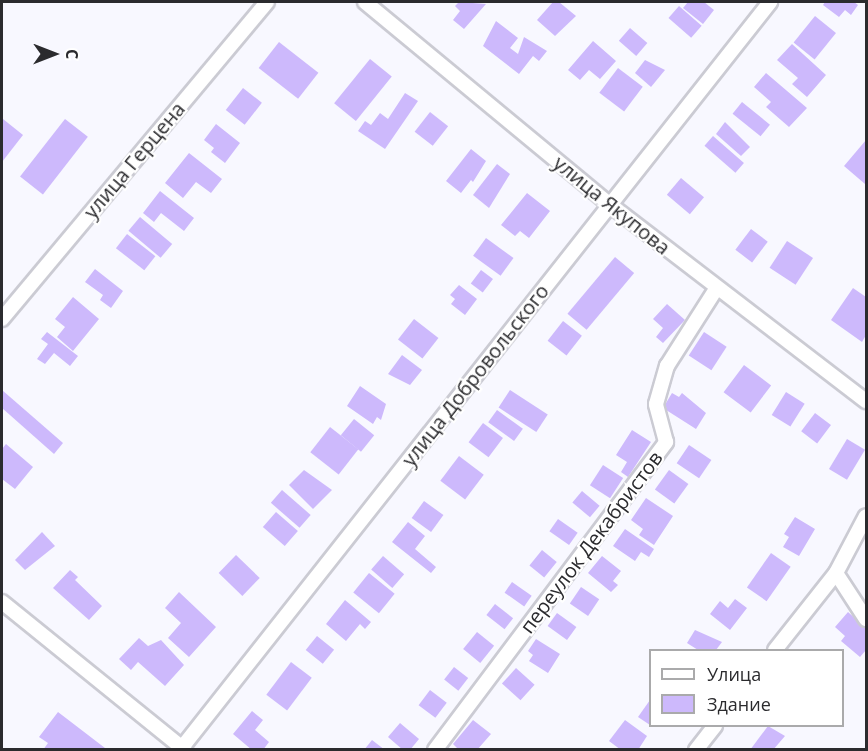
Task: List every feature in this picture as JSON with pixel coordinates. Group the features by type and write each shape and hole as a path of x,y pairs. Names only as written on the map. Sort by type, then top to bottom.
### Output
{"street":[{"name":"улица Герцена","path":"2,319 267,2"},
{"name":"улица Якупова","path":"364,2 716,289 867,401"},
{"name":"улица Добровольского","path":"182,749 770,2"},
{"name":"переулок Декабристов","path":"435,750 666,442 656,404 667,366 716,289"},
{"path":"777,649 836,573 867,516"},
{"path":"836,573 867,619"},
{"path":"2,602 182,749"},
{"path":"696,750 714,727"}],"building":[{"path":"459,2 486,4 464,29 453,20 460,11 455,6"},
{"path":"553,2 559,2 576,16 555,36 537,20"},
{"path":"688,2 704,2 714,10 703,24 683,8"},
{"path":"825,2 854,2 858,5 851,15 845,10 839,17 823,5"},
{"path":"679,6 702,26 691,38 669,18"},
{"path":"815,16 836,33 815,59 794,42"},
{"path":"496,21 518,38 510,48 518,54 524,37 547,51 539,61 533,56 519,74 483,46"},
{"path":"630,28 647,43 636,56 619,41"},
{"path":"593,41 616,61 600,79 589,70 580,80 568,70"},
{"path":"279,42 318,73 298,99 259,68"},
{"path":"792,44 826,75 807,97 792,84 798,78 777,60"},
{"path":"370,59 392,77 356,121 334,103"},
{"path":"645,60 665,70 651,87 635,73"},
{"path":"618,68 643,87 624,111 599,93"},
{"path":"766,73 807,108 789,127 766,107 771,102 754,87"},
{"path":"243,88 262,103 245,125 226,110"},
{"path":"405,93 418,101 385,149 358,131 365,121 371,125 380,113 388,119"},
{"path":"742,102 770,125 761,136 733,114"},
{"path":"430,112 448,126 433,146 415,132"},
{"path":"3,119 23,135 2,162 2,122"},
{"path":"65,119 88,137 43,194 20,177"},
{"path":"725,122 750,147 741,156 716,134"},
{"path":"216,124 240,143 225,163 211,152 214,148 204,140"},
{"path":"713,136 744,163 735,173 704,146"},
{"path":"866,140 866,182 865,184 844,166"},
{"path":"471,149 486,161 473,182 471,180 461,193 446,181"},
{"path":"189,153 222,179 211,193 196,182 183,198 165,183"},
{"path":"497,164 510,174 489,208 473,195"},
{"path":"681,178 704,197 690,214 667,195"},
{"path":"160,191 194,218 184,231 161,213 154,222 143,213"},
{"path":"527,193 550,211 529,238 520,231 515,236 501,225"},
{"path":"140,217 172,244 161,258 128,231"},
{"path":"751,229 768,242 752,262 735,250"},
{"path":"127,234 155,256 144,270 116,248"},
{"path":"486,238 514,258 501,276 473,256"},
{"path":"787,241 813,258 796,285 770,268"},
{"path":"615,257 634,273 587,330 567,314"},
{"path":"95,269 123,291 111,308 100,300 103,295 85,282"},
{"path":"481,270 493,279 483,293 471,284"},
{"path":"459,285 477,299 465,315 451,304 455,299 450,295"},
{"path":"853,288 866,297 866,335 862,342 831,320"},
{"path":"73,297 99,319 73,351 57,337 65,327 55,319"},
{"path":"667,304 685,320 663,343 656,337 663,328 653,319"},
{"path":"414,319 438,338 422,359 398,339"},
{"path":"563,321 582,336 567,355 548,341"},
{"path":"47,332 78,356 70,366 54,353 45,364 37,359 48,344 41,339"},
{"path":"704,332 727,347 711,370 689,355"},
{"path":"402,355 422,370 410,385 388,374"},
{"path":"744,365 771,385 751,413 724,392"},
{"path":"360,386 386,404 381,420 377,417 373,424 347,406"},
{"path":"2,390 63,443 54,454 2,408"},
{"path":"510,390 548,415 536,432 499,408"},
{"path":"786,392 805,404 790,427 772,415"},
{"path":"672,393 679,397 682,393 706,413 696,429 663,408"},
{"path":"497,410 523,429 514,441 488,422"},
{"path":"815,413 831,425 817,443 801,431"},
{"path":"354,419 374,435 361,452 341,435"},
{"path":"483,423 503,438 489,457 469,442"},
{"path":"330,427 358,449 339,474 310,452"},
{"path":"632,430 651,442 628,477 621,472 627,462 616,455"},
{"path":"847,439 865,450 847,480 829,469"},
{"path":"6,444 33,467 15,489 2,479 2,449"},
{"path":"689,445 711,460 699,478 677,463"},
{"path":"459,456 484,475 465,499 440,481"},
{"path":"603,465 623,478 610,498 590,485"},
{"path":"304,470 332,490 313,509 289,485"},
{"path":"669,470 688,484 674,504 655,489"},
{"path":"282,490 311,515 300,528 271,503"},
{"path":"582,491 600,506 590,517 572,502"},
{"path":"646,498 673,516 654,545 639,535 643,529 631,520"},
{"path":"424,501 443,515 431,532 412,518"},
{"path":"276,512 298,531 285,546 263,527"},
{"path":"795,517 815,529 799,556 783,547 789,537 784,534"},
{"path":"558,519 578,533 569,545 549,531"},
{"path":"408,522 425,536 415,549 436,567 431,573 392,542"},
{"path":"625,529 654,549 649,557 641,552 635,561 613,546"},
{"path":"42,532 55,546 25,570 15,560"},
{"path":"542,550 557,562 544,578 529,566"},
{"path":"771,553 791,567 767,601 747,587"},
{"path":"236,555 260,578 242,596 219,573"},
{"path":"383,556 404,574 392,588 371,570"},
{"path":"602,556 621,571 613,581 618,585 611,592 588,573"},
{"path":"70,570 78,577 75,580 102,606 89,620 53,588"},
{"path":"369,573 395,594 379,613 353,592"},
{"path":"512,582 532,596 524,606 505,593"},
{"path":"581,587 599,599 588,616 570,604"},
{"path":"179,592 216,627 189,657 168,638 181,623 165,608"},
{"path":"735,599 747,608 730,630 710,614 720,601 728,608"},
{"path":"345,600 371,622 365,629 360,624 346,641 326,624"},
{"path":"495,604 513,618 505,629 486,615"},
{"path":"848,612 866,628 866,650 860,657 841,641 845,636 835,627"},
{"path":"557,613 576,627 567,640 548,626"},
{"path":"695,630 722,642 717,649 696,649 687,643"},
{"path":"477,632 494,646 480,663 463,649"},
{"path":"317,636 334,650 323,664 306,650"},
{"path":"139,638 148,646 161,640 184,665 165,686 138,662 131,670 119,659"},
{"path":"536,639 560,654 548,673 529,661 533,655 528,651"},
{"path":"291,662 312,678 287,710 266,695"},
{"path":"454,667 468,678 458,691 444,680"},
{"path":"516,668 535,685 521,700 502,684"},
{"path":"430,690 447,703 435,718 419,705"},
{"path":"649,701 649,724 638,717"},
{"path":"252,711 263,720 255,730 269,742 263,750 252,750 233,734"},
{"path":"58,712 105,748 103,750 43,750 48,743 39,737"},
{"path":"473,720 491,734 477,750 459,750 453,744"},
{"path":"625,720 647,736 638,750 621,750 609,741"},
{"path":"400,723 419,739 410,750 403,750 388,737"},
{"path":"767,727 785,736 773,750 750,750"},
{"path":"372,740 385,750 364,750"}]}
